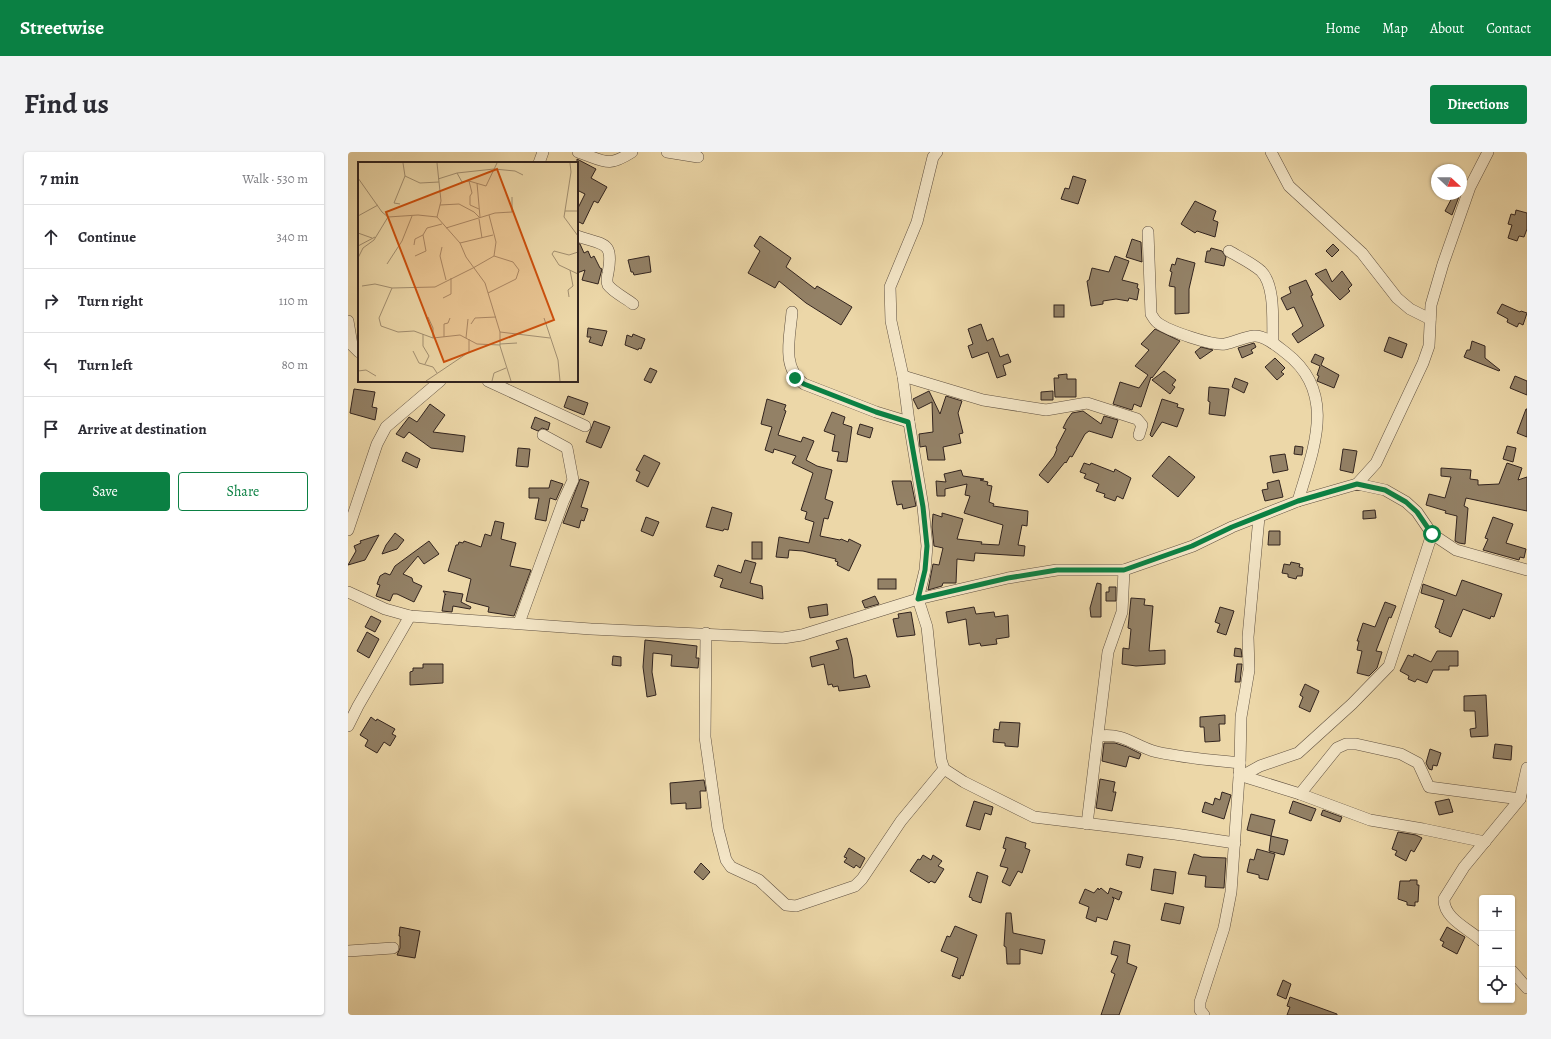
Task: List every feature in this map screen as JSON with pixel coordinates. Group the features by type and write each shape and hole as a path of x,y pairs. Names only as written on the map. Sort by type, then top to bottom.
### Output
{"street":[{"path":"539,162 543,152"},
{"path":"578,152 610,163 617,162 632,152"},
{"path":"667,152 698,157"},
{"path":"937,152 934,157 917,222 890,287 891,321 903,376 908,422 923,507 927,546 925,570 918,599 927,627 941,760 944,769 964,782 1034,817 1175,834 1235,843"},
{"path":"1271,152 1289,186 1362,253 1397,298 1410,310 1430,319"},
{"path":"1357,484 1376,463 1424,363 1429,346 1431,305 1443,264 1470,187 1488,152"},
{"path":"1148,232 1149,296 1151,314 1157,322 1175,332 1216,343 1224,344 1256,336 1273,343 1298,362 1313,386 1318,411 1316,441 1298,501"},
{"path":"578,236 603,244 609,249 611,256 606,278 609,286 634,304"},
{"path":"1230,251 1260,271 1267,280 1271,292 1273,343"},
{"path":"792,312 789,349 790,368 795,378 804,384 876,412 908,422"},
{"path":"348,321 352,345 358,351"},
{"path":"903,376 983,400 1046,410 1087,403 1137,420 1142,425 1139,435"},
{"path":"348,530 377,444 386,427 439,382"},
{"path":"490,382 585,426"},
{"path":"519,623 563,502 573,480 568,448 543,435"},
{"path":"348,592 385,609 410,616 591,628 783,638 802,635 918,599 1008,578 1057,570 1124,570 1192,546 1259,516 1298,501 1357,484 1385,490 1406,502 1417,512 1432,534 1456,550 1527,570"},
{"path":"1204,1015 1200,1010 1200,1002 1224,928 1231,892 1241,775 1241,717 1249,670 1248,637 1259,516"},
{"path":"1241,775 1260,766 1298,753 1352,704 1389,666 1432,534"},
{"path":"1087,824 1099,736 1108,652 1122,612 1124,570"},
{"path":"348,726 410,616"},
{"path":"706,633 705,737 718,829 726,860 731,866 759,880 786,905 796,906 855,886 862,879 901,821 944,769"},
{"path":"1099,736 1113,735 1127,738 1156,751 1240,763"},
{"path":"1300,794 1337,748 1346,744 1356,744 1401,754 1418,764 1429,787 1520,800"},
{"path":"1479,939 1447,913 1444,905 1444,899 1464,867 1520,800 1527,768"},
{"path":"1241,775 1300,794 1370,820 1485,842"},
{"path":"348,951 393,948"},
{"path":"1515,974 1527,988"}],"building":[{"path":"577,159 596,169 591,178 607,187 598,203 594,201 583,224 578,222 578,208 585,194 578,190"},
{"path":"1073,176 1086,180 1078,204 1061,199 1065,188 1069,189"},
{"path":"1451,200 1458,200 1452,215 1445,211"},
{"path":"1195,201 1216,211 1213,220 1218,222 1215,237 1197,231 1195,233 1181,224"},
{"path":"1516,210 1527,213 1527,229 1524,237 1519,236 1517,241 1508,238 1512,225 1508,224 1511,214 1515,215"},
{"path":"760,236 791,258 786,267 815,289 817,286 852,307 841,325 806,303 779,281 775,288 748,273 760,251 754,246"},
{"path":"1132,239 1141,242 1142,262 1126,257"},
{"path":"578,243 580,244 584,253 588,251 591,258 594,256 602,269 598,284 582,280 585,270 578,273"},
{"path":"1333,244 1339,250 1332,257 1326,251"},
{"path":"1211,248 1222,251 1226,257 1224,266 1205,262 1207,251 1210,251"},
{"path":"649,256 651,272 634,275 633,272 631,272 628,260"},
{"path":"1115,256 1129,261 1122,280 1138,284 1137,288 1139,289 1137,300 1129,298 1128,301 1116,299 1103,301 1103,304 1091,306 1087,281 1089,280 1092,268 1109,272"},
{"path":"1177,258 1195,263 1189,289 1189,313 1175,314 1175,287 1169,286 1172,264 1175,265"},
{"path":"1326,269 1332,282 1342,271 1352,285 1348,289 1350,291 1340,300 1315,274"},
{"path":"1306,280 1324,326 1298,343 1292,334 1303,326 1294,307 1287,310 1281,298 1291,293 1289,287"},
{"path":"1502,304 1520,312 1527,313 1523,325 1519,323 1517,327 1507,322 1508,319 1497,313"},
{"path":"1054,305 1064,305 1064,317 1054,317"},
{"path":"981,324 987,341 993,338 1000,357 1008,354 1011,362 1003,365 1006,375 997,378 988,352 972,358 968,346 973,344 968,329"},
{"path":"588,328 607,331 602,346 589,342 591,337 587,337"},
{"path":"1155,329 1180,341 1152,378 1151,377 1141,407 1134,404 1132,410 1113,404 1120,382 1139,388 1148,375 1135,366 1149,350 1141,344"},
{"path":"633,334 645,339 641,349 639,348 638,350 625,345 627,335 632,337"},
{"path":"1389,337 1407,344 1402,358 1384,351"},
{"path":"1472,341 1485,346 1485,358 1500,370 1499,371 1464,357 1467,350 1470,350"},
{"path":"1254,343 1256,347 1251,350 1253,353 1242,358 1238,348"},
{"path":"1201,347 1213,350 1200,359 1195,352"},
{"path":"1315,354 1324,358 1321,365 1339,375 1334,388 1317,381 1320,366 1311,362"},
{"path":"1275,358 1285,368 1281,372 1284,374 1277,380 1265,367"},
{"path":"650,368 657,371 651,383 644,380"},
{"path":"1164,371 1176,380 1172,385 1175,387 1170,394 1152,380"},
{"path":"1067,374 1067,379 1076,379 1076,397 1055,397 1054,378 1059,378 1058,375"},
{"path":"1515,376 1527,381 1527,395 1510,388"},
{"path":"1235,378 1248,383 1244,393 1232,387"},
{"path":"1209,387 1229,389 1225,416 1209,414"},
{"path":"354,389 375,392 372,407 377,408 375,420 350,413"},
{"path":"929,391 940,414 946,396 962,401 958,413 963,433 959,434 961,443 943,447 945,460 928,460 926,446 920,447 919,434 933,432 932,402 918,409 913,399"},
{"path":"1053,391 1053,400 1041,400 1041,392"},
{"path":"568,396 588,403 584,415 564,407"},
{"path":"767,399 786,405 784,410 786,411 778,435 801,442 803,437 814,441 806,460 817,466 832,470 825,499 833,502 828,519 824,518 820,536 841,539 848,542 849,539 861,545 849,571 837,565 838,562 835,561 836,559 803,551 789,550 788,558 776,557 779,537 809,543 814,522 805,519 807,512 801,510 813,473 792,463 796,456 774,449 773,453 765,450 772,427 761,424"},
{"path":"1162,399 1178,404 1177,407 1184,409 1177,427 1162,422 1152,437 1150,435"},
{"path":"430,404 445,415 433,432 465,436 463,452 431,448 409,432 404,438 396,434 409,417 417,422"},
{"path":"1527,409 1527,437 1517,433"},
{"path":"1083,411 1101,424 1104,416 1118,420 1112,438 1089,431 1085,434 1072,457 1070,456 1066,463 1065,462 1048,483 1039,475 1054,456 1057,449 1056,448 1066,429 1063,428 1067,420 1072,413"},
{"path":"832,412 845,417 843,424 852,427 847,462 837,461 839,452 832,451 835,435 824,431"},
{"path":"535,417 550,423 548,430 542,428 538,431 531,428"},
{"path":"594,421 610,427 601,448 586,442"},
{"path":"860,424 873,428 870,438 857,434"},
{"path":"1295,446 1303,447 1302,455 1294,454"},
{"path":"1507,446 1516,448 1513,462 1503,459"},
{"path":"518,448 530,449 528,467 516,466"},
{"path":"1343,449 1357,451 1353,473 1340,470"},
{"path":"406,452 420,459 417,468 402,461"},
{"path":"1285,454 1288,470 1273,473 1270,456"},
{"path":"644,455 660,463 648,487 636,481 640,472 636,470"},
{"path":"1169,456 1195,477 1178,497 1152,476"},
{"path":"1084,463 1090,465 1091,463 1114,472 1115,469 1131,478 1123,499 1117,496 1115,501 1104,497 1105,494 1096,491 1099,484 1084,478 1086,474 1080,472"},
{"path":"1507,463 1522,468 1518,480 1527,477 1527,511 1466,498 1464,506 1468,508 1465,544 1455,541 1457,516 1426,505 1429,494 1445,498 1451,477 1441,476 1441,468 1471,470 1470,479 1478,480 1478,485 1499,484"},
{"path":"961,470 963,476 984,479 980,480 988,482 987,485 992,486 989,502 994,504 993,506 1028,511 1027,526 1022,525 1018,545 1025,546 1024,556 975,553 974,561 957,559 956,583 943,583 942,586 928,590 933,564 939,565 943,548 934,546 932,527 933,514 942,517 942,513 963,519 957,539 982,542 981,544 999,545 1003,525 964,513 970,496 965,495 967,484 945,489 945,496 937,496 936,481 946,482 944,474"},
{"path":"580,479 589,482 581,507 588,509 584,521 581,520 579,528 563,523"},
{"path":"551,480 563,484 556,500 550,498 546,521 535,519 539,498 529,498 529,488 549,488"},
{"path":"1279,480 1283,497 1265,501 1262,490 1268,489 1267,483"},
{"path":"892,481 911,481 916,506 903,509 902,504 897,505"},
{"path":"712,507 732,513 728,530 724,529 723,531 706,527"},
{"path":"1375,510 1376,518 1363,519 1363,511"},
{"path":"646,517 659,522 653,536 641,531"},
{"path":"1493,517 1513,524 1506,543 1526,549 1524,558 1520,557 1519,560 1483,550 1488,539 1485,538"},
{"path":"495,521 504,523 501,539 516,543 510,566 531,570 514,616 488,612 489,607 466,601 471,579 448,571 456,545 458,545 459,542 463,543 464,541 481,547 485,534 491,536"},
{"path":"1269,531 1280,531 1280,545 1268,545"},
{"path":"395,533 404,540 397,549 382,554 386,545"},
{"path":"379,535 365,560 348,565 356,551 354,546 361,543 360,541"},
{"path":"429,541 439,554 424,564 418,556 403,574 412,578 413,582 422,586 414,602 397,594 393,594 390,601 376,596 380,585 377,584 380,576 385,573 390,575 395,566"},
{"path":"752,542 762,542 762,559 752,559"},
{"path":"745,560 756,563 750,583 762,586 763,599 720,587 723,579 714,576 718,565 741,573"},
{"path":"1291,562 1300,564 1299,567 1303,568 1302,576 1297,576 1296,579 1288,577 1288,574 1282,573 1284,564 1290,565"},
{"path":"878,579 896,579 896,589 878,589"},
{"path":"1462,580 1502,594 1494,617 1491,616 1490,619 1463,609 1451,637 1439,632 1440,630 1435,627 1444,600 1421,593 1423,584 1456,596"},
{"path":"1097,583 1101,584 1101,617 1091,617 1090,608"},
{"path":"1109,587 1116,587 1116,601 1106,601 1106,592 1109,592"},
{"path":"443,591 463,594 461,602 471,607 470,609 453,606 452,612 442,611 445,594 446,595"},
{"path":"875,596 879,604 865,608 862,601"},
{"path":"1131,598 1145,599 1144,605 1153,606 1149,651 1165,650 1165,664 1136,666 1122,664 1123,648 1129,649 1131,629 1128,628"},
{"path":"1385,602 1396,606 1391,618 1389,617 1376,651 1382,652 1377,668 1369,676 1357,673 1362,651 1357,650 1359,641 1357,641 1363,623 1375,627"},
{"path":"827,604 828,615 810,618 808,607"},
{"path":"974,607 976,614 994,612 995,617 1008,615 1009,637 996,639 997,644 981,646 980,643 969,645 966,619 948,623 946,612"},
{"path":"1220,607 1234,611 1226,635 1217,632 1220,624 1215,622"},
{"path":"911,612 915,635 897,637 893,619 899,618 898,614"},
{"path":"371,616 381,621 375,632 365,627"},
{"path":"367,632 379,639 369,658 357,651"},
{"path":"847,638 852,658 854,678 866,675 870,687 839,691 838,686 833,687 832,684 828,685 824,664 812,667 810,657 839,649 836,641"},
{"path":"645,640 697,646 696,658 699,658 698,668 671,666 672,655 653,653 652,672 656,695 647,697 643,667"},
{"path":"1235,648 1241,649 1242,657 1234,656"},
{"path":"1437,651 1458,651 1458,666 1449,666 1449,670 1433,670 1427,683 1417,679 1415,682 1408,679 1409,676 1400,671 1408,655 1413,657 1414,654 1431,662"},
{"path":"613,656 621,657 621,666 612,665"},
{"path":"423,664 443,664 443,683 410,685 410,672 413,671 413,668 423,668"},
{"path":"1237,664 1242,664 1240,682 1235,682"},
{"path":"1305,684 1319,691 1310,712 1299,707 1303,697 1300,695"},
{"path":"1486,695 1488,736 1471,737 1470,729 1476,728 1475,711 1464,711 1464,696"},
{"path":"1225,715 1225,724 1219,724 1220,741 1205,742 1204,727 1200,727 1200,717"},
{"path":"371,717 376,721 377,719 395,729 392,734 396,736 390,746 384,742 377,753 365,746 368,740 360,735"},
{"path":"1000,722 1020,723 1018,747 1005,746 1005,743 993,742 994,729 999,730"},
{"path":"1104,743 1115,743 1141,754 1139,759 1129,756 1126,767 1102,761"},
{"path":"1495,744 1512,746 1511,760 1493,758"},
{"path":"1430,749 1441,753 1437,766 1433,765 1432,770 1429,769 1426,763"},
{"path":"1100,779 1115,782 1113,792 1116,792 1112,811 1096,808"},
{"path":"704,780 706,791 700,791 701,808 686,809 686,803 671,804 670,783"},
{"path":"1222,792 1231,795 1224,819 1202,812 1205,802 1213,805 1215,798 1220,800"},
{"path":"1449,799 1453,812 1439,815 1435,802"},
{"path":"974,801 993,807 991,815 985,813 980,830 966,826"},
{"path":"1293,801 1316,809 1311,821 1289,813"},
{"path":"1323,810 1342,817 1340,822 1321,815"},
{"path":"1251,814 1275,820 1271,836 1247,830"},
{"path":"1398,832 1416,835 1422,838 1414,852 1411,850 1406,861 1395,855 1397,851 1392,849"},
{"path":"1271,836 1288,840 1284,855 1269,851"},
{"path":"1006,837 1026,843 1025,848 1030,850 1022,873 1018,871 1010,886 1002,882 1008,868 1000,866 1006,849 1003,848"},
{"path":"849,848 865,858 860,868 856,865 854,868 844,862 847,858 844,857"},
{"path":"1257,849 1275,854 1268,880 1259,878 1259,875 1247,872 1250,859 1254,860"},
{"path":"1128,854 1143,857 1140,868 1126,865"},
{"path":"1194,854 1202,857 1226,858 1224,888 1205,887 1206,876 1188,874"},
{"path":"923,855 931,860 933,855 942,861 938,866 944,869 935,883 931,881 929,883 910,871 918,859 920,860"},
{"path":"701,863 710,872 703,880 694,872"},
{"path":"1154,869 1176,872 1173,894 1151,890"},
{"path":"977,872 988,876 981,903 972,900 972,898 969,897"},
{"path":"1417,880 1417,885 1419,885 1418,902 1415,902 1415,906 1407,905 1407,902 1398,899 1400,881"},
{"path":"1098,888 1099,890 1101,888 1108,894 1110,888 1122,892 1119,900 1112,897 1114,899 1107,920 1097,917 1096,922 1086,918 1089,907 1079,903 1085,889 1094,893"},
{"path":"1165,903 1184,907 1180,924 1161,920"},
{"path":"1006,913 1011,913 1013,933 1045,940 1042,954 1020,949 1020,964 1007,964 1006,947 1004,946"},
{"path":"955,926 977,935 963,976 961,975 960,979 952,976 958,958 941,951 947,936 950,937"},
{"path":"400,927 420,931 415,958 397,955 400,948"},
{"path":"1447,927 1465,937 1457,954 1442,946 1444,942 1440,940"},
{"path":"1114,941 1130,945 1127,963 1137,967 1119,1015 1101,1015 1115,974 1111,972 1118,956 1111,954"},
{"path":"1283,980 1291,984 1286,999 1277,995"},
{"path":"1290,997 1337,1015 1287,1015 1290,1007 1287,1006"}],"route":[{"path":"795,378 804,384 876,412 908,422 923,507 927,546 925,570 918,599 962,590 1008,578 1057,570 1124,570 1144,565 1192,546 1232,527 1298,501 1357,484 1385,490 1406,502 1417,512 1432,534"}]}
